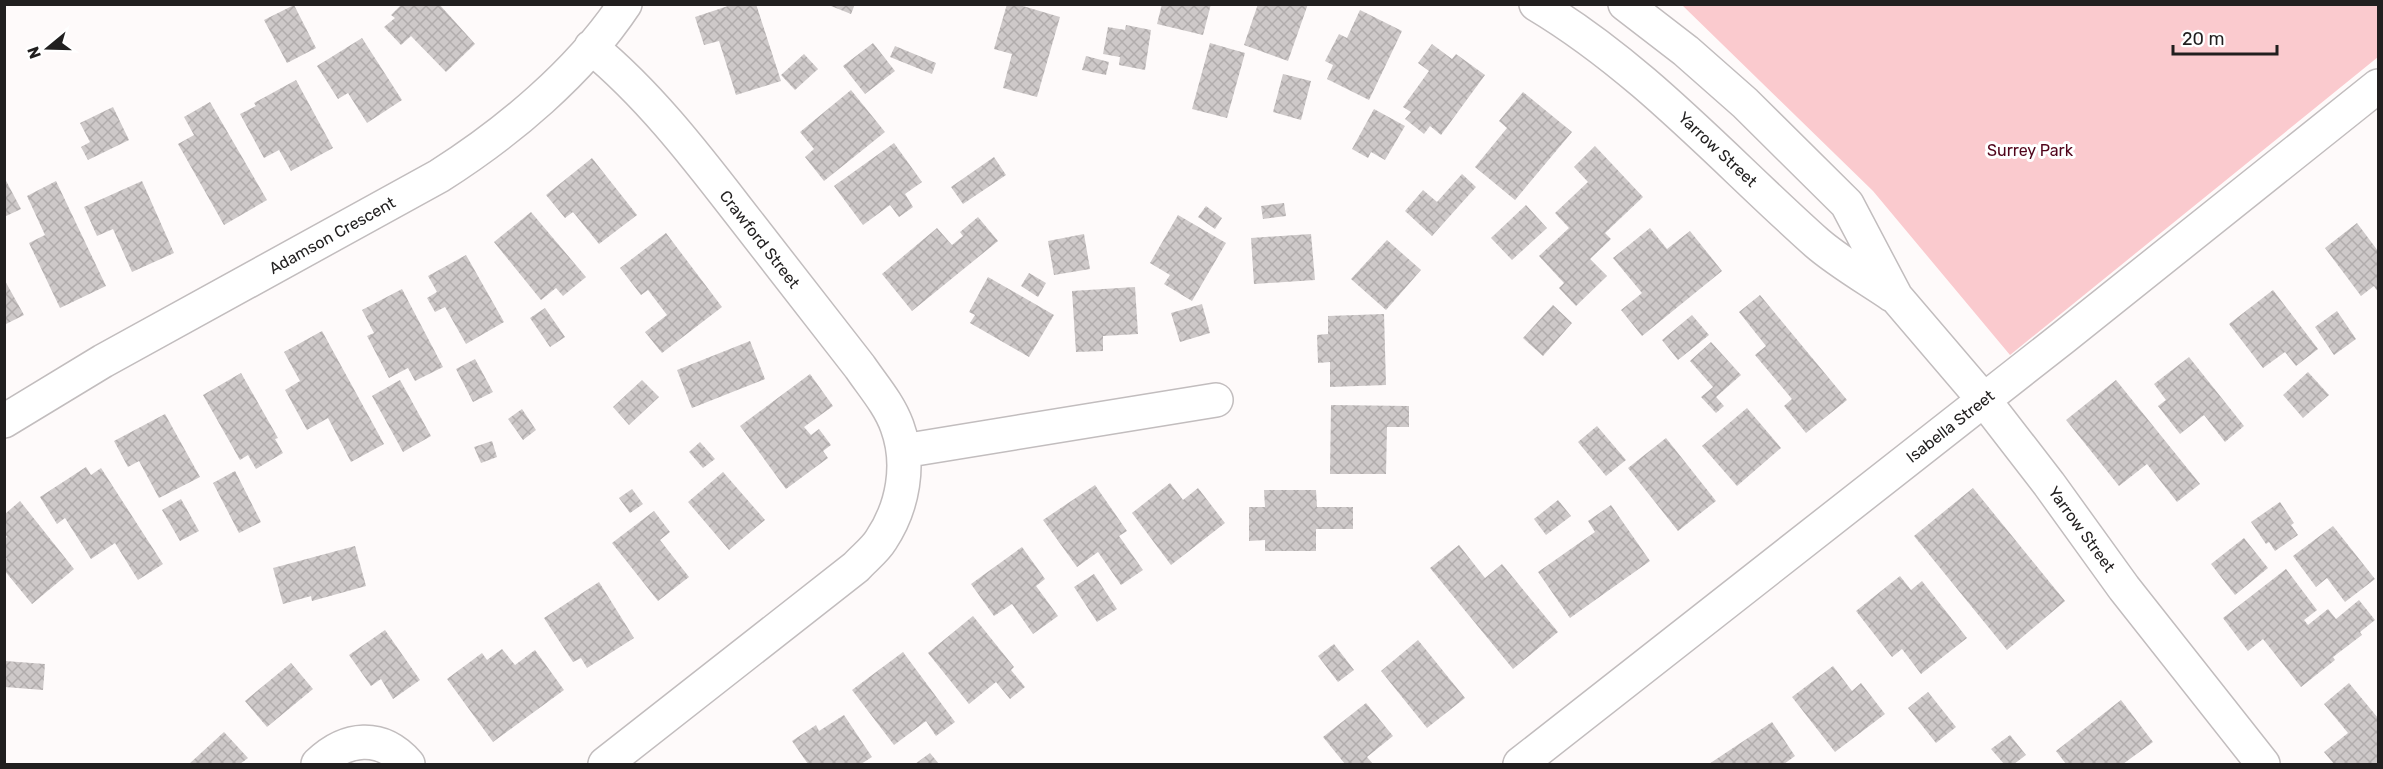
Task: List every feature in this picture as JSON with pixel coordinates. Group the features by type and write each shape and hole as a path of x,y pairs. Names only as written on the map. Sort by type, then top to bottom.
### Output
{"street":[{"name":"Adamson Crescent","path":"4,421 103,361 439,176 471,156 501,134 535,104 591,47 625,4"},
{"name":"Yarrow Street","path":"1536,4 1598,47 1652,90 1711,141 1819,244 1896,297"},
{"name":"Yarrow Street","path":"1625,4 1686,51 1745,104 1847,204 1896,297 1984,400 2124,588 2263,765"},
{"name":"Crawford Street","path":"591,47 610,62 649,102 860,367 881,397 897,426 903,450 904,477 897,514 880,542 856,567 605,765"},
{"name":"Isabella Street","path":"1520,765 2379,86"},
{"path":"903,450 1216,400"},
{"path":"318,765 329,753 347,744 366,742 393,749 408,765"}],"green space":[{"name":"Surrey Park","path":"1682,5 2378,5 2378,57 2010,355 1873,191"}],"building":[{"path":"402,4 439,4 475,44 446,72 411,36 401,45 384,27 395,18 391,15"},
{"path":"734,4 756,4 781,81 736,95 719,41 704,45 695,17"},
{"path":"826,4 855,4 851,14"},
{"path":"1007,4 1016,4 1060,17 1037,97 1003,88 1012,54 994,49"},
{"path":"1162,4 1211,4 1203,35 1157,24"},
{"path":"1258,4 1308,4 1288,61 1244,45"},
{"path":"294,5 316,48 287,63 264,20"},
{"path":"1360,10 1402,31 1369,100 1327,79 1333,65 1325,61 1339,34 1347,38"},
{"path":"1126,25 1151,30 1145,70 1119,65 1120,57 1103,54 1108,27 1125,30"},
{"path":"362,38 402,100 367,123 348,93 338,99 317,66"},
{"path":"873,43 895,71 865,94 843,66"},
{"path":"1210,43 1245,53 1227,118 1192,109"},
{"path":"1432,44 1452,59 1456,54 1485,75 1441,135 1430,126 1424,134 1405,119 1411,112 1403,107 1429,71 1418,63"},
{"path":"895,46 936,63 932,74 890,57"},
{"path":"804,54 818,69 795,90 781,75"},
{"path":"1086,56 1109,62 1106,75 1082,70"},
{"path":"1283,74 1311,81 1301,120 1273,112"},
{"path":"296,80 333,148 291,171 279,150 264,158 240,114 256,106 254,103"},
{"path":"851,90 885,132 824,181 805,157 814,149 800,132"},
{"path":"1523,92 1572,132 1515,200 1475,167 1507,128 1499,121"},
{"path":"210,102 267,200 224,225 178,144 194,135 184,117"},
{"path":"113,107 129,140 88,160 81,147 90,142 80,123"},
{"path":"1374,109 1405,126 1385,160 1371,152 1368,158 1352,149"},
{"path":"894,143 922,182 905,194 913,207 899,217 890,205 863,225 834,186"},
{"path":"1595,146 1643,197 1605,233 1611,239 1590,259 1607,276 1576,306 1559,288 1564,283 1539,256 1569,228 1555,213 1588,182 1574,167"},
{"path":"994,157 1006,175 963,204 951,187"},
{"path":"592,158 637,215 599,244 573,212 565,218 546,195"},
{"path":"1462,174 1476,187 1432,236 1405,211 1423,190 1437,202"},
{"path":"4,177 21,209 4,217"},
{"path":"56,181 106,286 60,308 29,243 45,235 27,196"},
{"path":"142,181 174,253 132,272 113,229 97,236 84,207"},
{"path":"1284,203 1286,216 1263,219 1261,206"},
{"path":"1526,205 1547,228 1512,260 1491,238"},
{"path":"1206,206 1222,218 1215,229 1198,217"},
{"path":"531,212 586,277 563,296 556,288 541,300 494,242"},
{"path":"1178,215 1226,243 1192,301 1164,284 1170,275 1150,263"},
{"path":"978,217 998,241 912,311 882,274 937,228 952,245 963,236 960,232"},
{"path":"2357,223 2378,251 2378,292 2374,286 2361,296 2325,248"},
{"path":"1650,228 1667,249 1690,231 1722,271 1642,336 1621,310 1642,293 1613,258"},
{"path":"666,233 722,307 662,353 645,332 667,315 648,290 641,295 620,268"},
{"path":"1084,234 1090,269 1054,275 1048,241"},
{"path":"1311,234 1315,280 1254,284 1251,238"},
{"path":"1387,240 1421,270 1386,310 1351,279"},
{"path":"466,255 504,322 466,344 445,307 435,312 427,298 437,292 428,276"},
{"path":"1029,273 1046,283 1038,297 1021,286"},
{"path":"988,277 1054,315 1029,357 970,323 975,315 969,312"},
{"path":"4,279 24,315 4,325"},
{"path":"1135,287 1138,334 1103,336 1103,351 1076,352 1072,291"},
{"path":"402,289 443,367 415,381 408,368 389,378 367,336 374,333 362,310"},
{"path":"2273,290 2318,349 2296,366 2285,352 2263,368 2229,324"},
{"path":"1760,295 1847,400 1806,433 1784,406 1792,399 1755,355 1766,346 1739,312"},
{"path":"1202,304 1210,333 1180,342 1171,313"},
{"path":"1553,305 1572,323 1543,356 1523,338"},
{"path":"545,308 565,337 550,347 530,318"},
{"path":"2337,311 2356,339 2334,355 2315,327"},
{"path":"1384,314 1386,385 1330,387 1330,362 1318,363 1317,335 1328,334 1328,316"},
{"path":"1692,315 1709,335 1678,360 1662,340"},
{"path":"322,331 384,444 351,462 328,418 307,430 285,390 300,381 284,352"},
{"path":"750,341 765,379 692,408 677,370"},
{"path":"1711,342 1741,375 1716,397 1724,406 1716,413 1701,397 1713,387 1690,361"},
{"path":"2189,357 2244,426 2225,442 2204,415 2180,434 2158,406 2166,400 2154,384"},
{"path":"475,359 493,392 473,402 456,369"},
{"path":"2308,372 2329,395 2303,418 2283,395"},
{"path":"241,373 278,438 275,439 283,453 256,469 248,455 240,460 203,395"},
{"path":"810,374 833,406 804,427 811,435 819,429 831,445 823,451 828,458 786,489 740,426"},
{"path":"400,380 431,436 403,452 372,396"},
{"path":"642,380 659,397 629,425 613,407"},
{"path":"2116,380 2200,484 2177,502 2147,464 2119,486 2066,420"},
{"path":"1331,405 1409,406 1409,427 1387,427 1386,474 1330,474"},
{"path":"1747,408 1781,448 1737,486 1702,446"},
{"path":"522,409 536,430 523,440 508,419"},
{"path":"165,414 200,477 159,498 139,461 128,467 114,441"},
{"path":"1597,426 1626,460 1606,476 1578,442"},
{"path":"1666,438 1716,501 1678,531 1628,468"},
{"path":"492,441 497,457 481,463 474,447"},
{"path":"700,442 715,459 703,468 689,452"},
{"path":"86,467 91,475 101,468 163,564 138,580 115,543 91,559 65,518 57,524 40,497"},
{"path":"235,471 261,522 239,533 213,483"},
{"path":"723,472 765,520 729,550 688,502"},
{"path":"1170,483 1183,500 1198,488 1225,523 1171,565 1132,513"},
{"path":"1095,485 1127,531 1119,536 1143,570 1121,585 1098,552 1077,567 1043,520"},
{"path":"1973,488 2065,601 2007,650 1914,536"},
{"path":"632,489 643,504 630,513 619,498"},
{"path":"1264,490 1316,490 1317,507 1353,507 1353,529 1316,529 1316,551 1265,551 1265,540 1249,541 1249,507 1265,507"},
{"path":"181,499 199,531 180,541 162,510"},
{"path":"1558,500 1571,516 1546,535 1534,519"},
{"path":"20,501 74,569 32,604 4,570 4,561 7,559 4,556 4,539 7,537 5,514"},
{"path":"2280,502 2294,523 2291,525 2298,535 2275,551 2269,542 2266,544 2251,522"},
{"path":"1611,505 1650,561 1570,618 1538,572 1595,532 1588,521"},
{"path":"654,511 670,532 660,540 689,577 658,601 612,543"},
{"path":"2333,526 2375,579 2345,602 2327,578 2316,587 2293,556"},
{"path":"2244,538 2268,568 2235,595 2211,564"},
{"path":"1459,545 1485,578 1502,564 1558,632 1513,669 1430,568"},
{"path":"355,546 366,586 312,601 311,596 283,604 273,568"},
{"path":"1022,547 1045,579 1036,586 1058,616 1033,634 1012,604 994,616 971,584"},
{"path":"2286,569 2317,610 2304,620 2308,625 2328,609 2336,619 2359,600 2375,620 2360,632 2362,635 2333,657 2335,660 2301,687 2263,639 2248,651 2223,618"},
{"path":"1094,574 1117,609 1097,622 1074,587"},
{"path":"1900,576 1911,590 1922,581 1967,638 1921,674 1902,649 1892,657 1856,611"},
{"path":"599,582 634,638 587,668 581,658 573,662 544,618"},
{"path":"973,616 1014,667 1011,670 1025,687 1010,699 996,682 969,704 928,653"},
{"path":"385,630 420,680 393,699 381,679 371,686 349,655"},
{"path":"1418,640 1465,698 1427,728 1381,671"},
{"path":"1334,644 1354,670 1338,682 1318,656"},
{"path":"502,649 515,665 535,650 564,690 493,742 447,679 482,653 487,660"},
{"path":"903,652 955,722 936,736 926,721 894,745 852,690"},
{"path":"5,661 45,664 43,690 5,687"},
{"path":"291,663 313,689 267,727 245,701"},
{"path":"1833,666 1852,691 1861,683 1885,714 1835,752 1792,697"},
{"path":"2349,683 2378,718 2378,764 2334,764 2324,752 2348,733 2324,704"},
{"path":"1928,692 1956,727 1936,743 1908,708"},
{"path":"2121,700 2153,742 2123,764 2066,764 2056,751"},
{"path":"1366,703 1393,736 1367,757 1373,764 1345,764 1323,737"},
{"path":"844,715 872,757 861,764 808,764 792,741 816,725 819,731"},
{"path":"1772,722 1795,756 1784,764 1709,764"},
{"path":"224,732 248,758 240,764 189,764"},
{"path":"2010,735 2026,755 2014,764 2004,764 1991,749"},
{"path":"930,753 939,764 915,764"}]}
